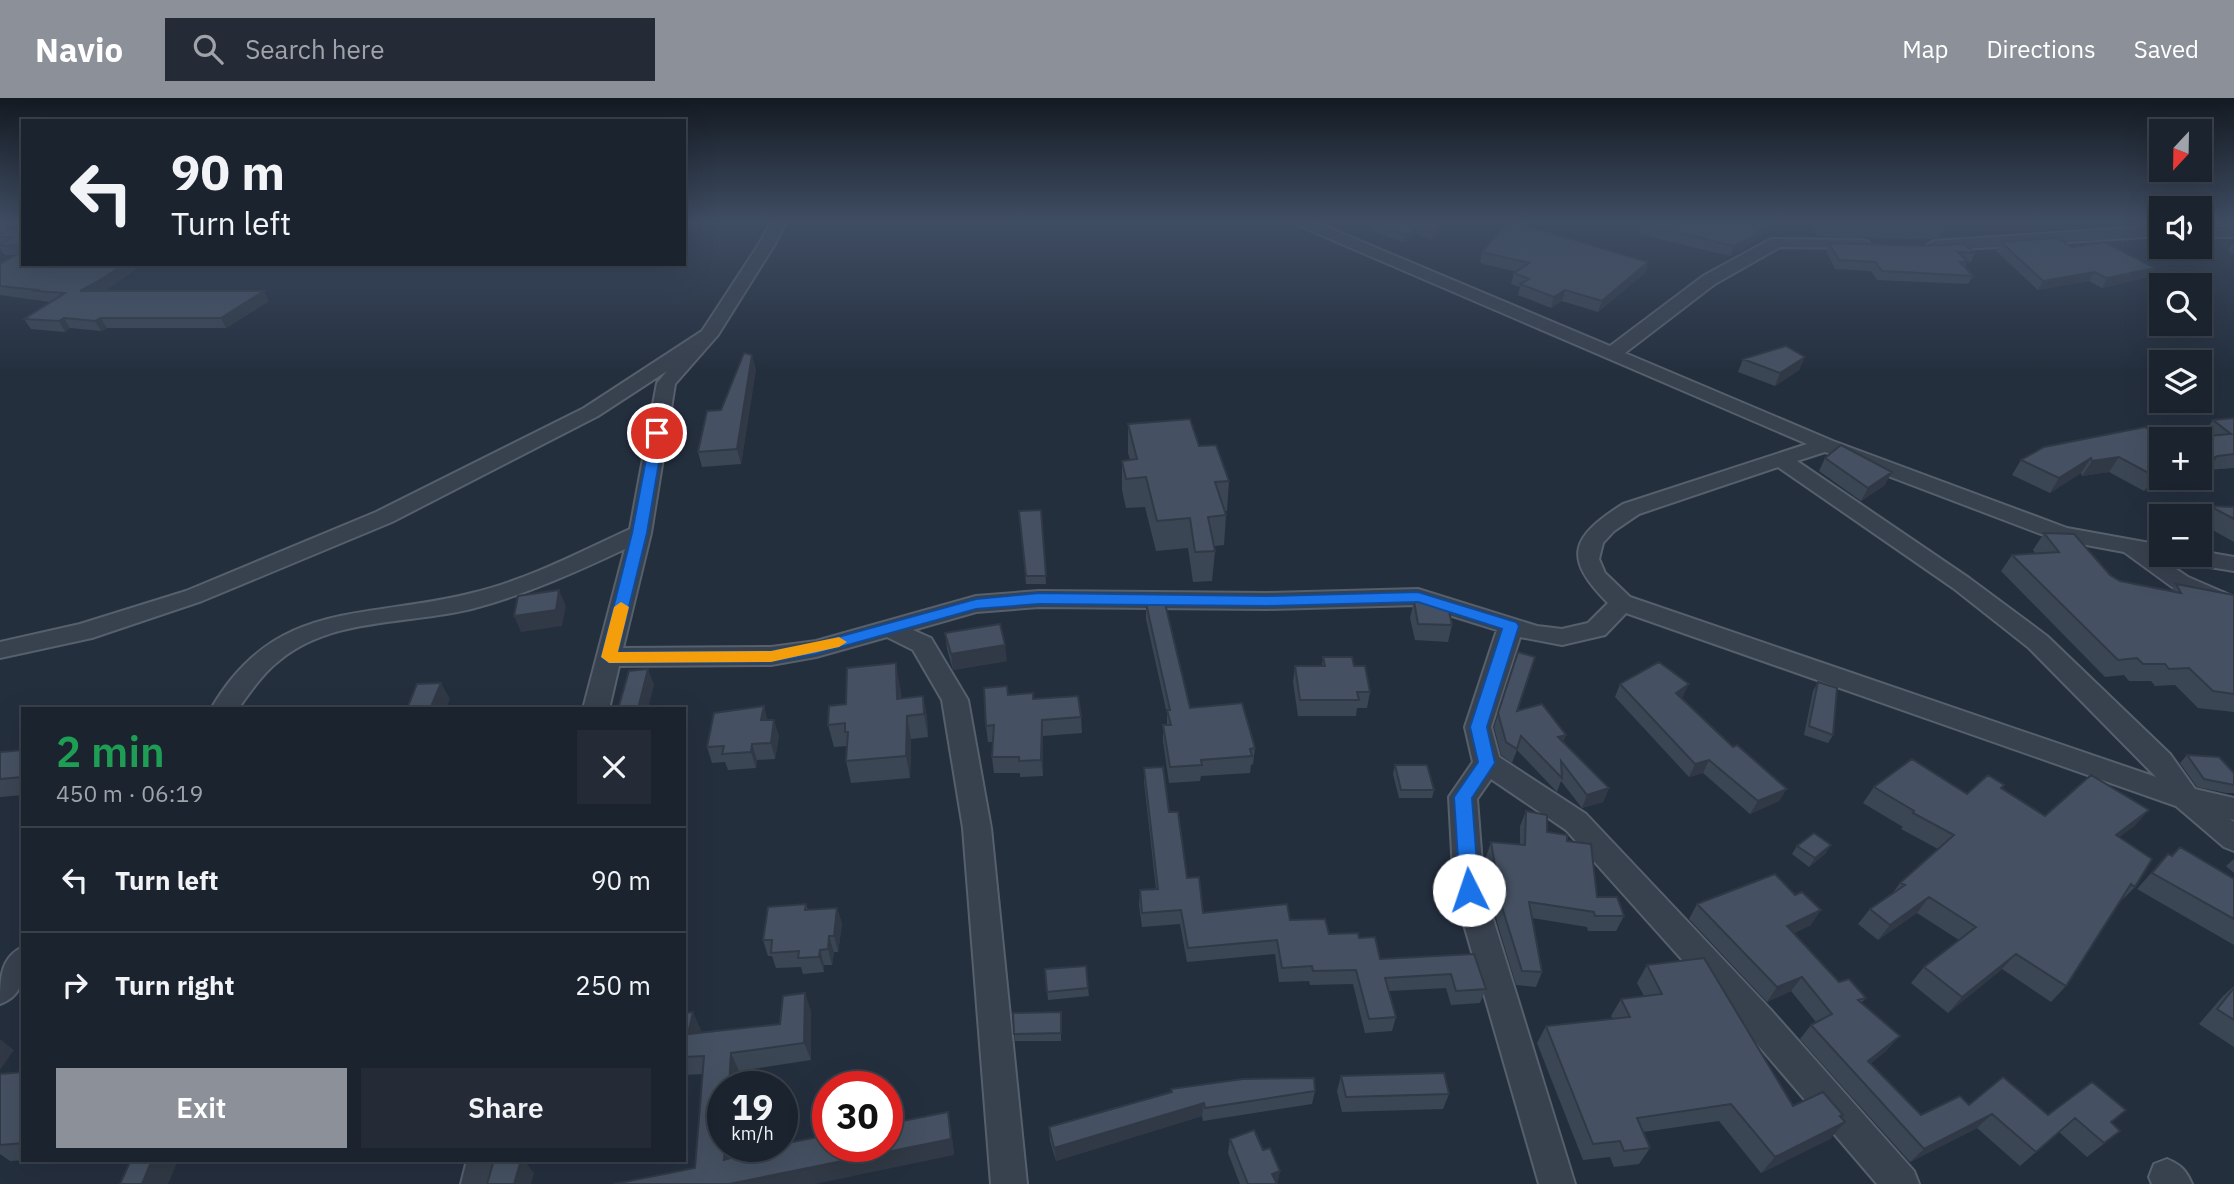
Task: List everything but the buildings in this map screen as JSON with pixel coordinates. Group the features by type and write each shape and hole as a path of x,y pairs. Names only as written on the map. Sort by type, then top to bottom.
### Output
{"street":[{"path":"596,707 640,533 666,383 709,335 750,271"},
{"path":"1419,271 1826,445 2062,534 2149,550"},
{"path":"1614,352 1709,280 1726,271"},
{"path":"0,650 83,632 194,596 384,517 591,412 709,335"},
{"path":"1826,445 1631,509 1603,527 1589,547 1590,568 1622,603 2186,798 2234,809"},
{"path":"1781,460 1961,583 2038,642 2160,761 2186,798 2234,839"},
{"path":"226,707 257,667 277,649 308,633 355,620 470,602 536,582 640,533"},
{"path":"2124,545 2180,582 2234,606"},
{"path":"2212,560 2234,564"},
{"path":"609,657 771,656 816,649 976,604 1039,598 1267,601 1418,597 1536,634 1562,637 1596,629 1622,603"},
{"path":"1511,626 1478,727 1487,763 1576,822 1767,1029 1901,1184"},
{"path":"889,628 922,645 955,700 977,828 1009,1184"},
{"path":"1487,763 1463,797 1469,890 1557,1184"},
{"path":"0,990 21,964"},
{"path":"479,1184 484,1162"}],"slow traffic":[{"path":"621,607 609,657 771,656 816,649 839,642"}],"route":[{"path":"657,433 640,533 609,657 771,656 816,649 976,604 1039,598 1267,601 1418,597 1511,626 1478,727 1487,763 1463,797 1469,890"}]}
